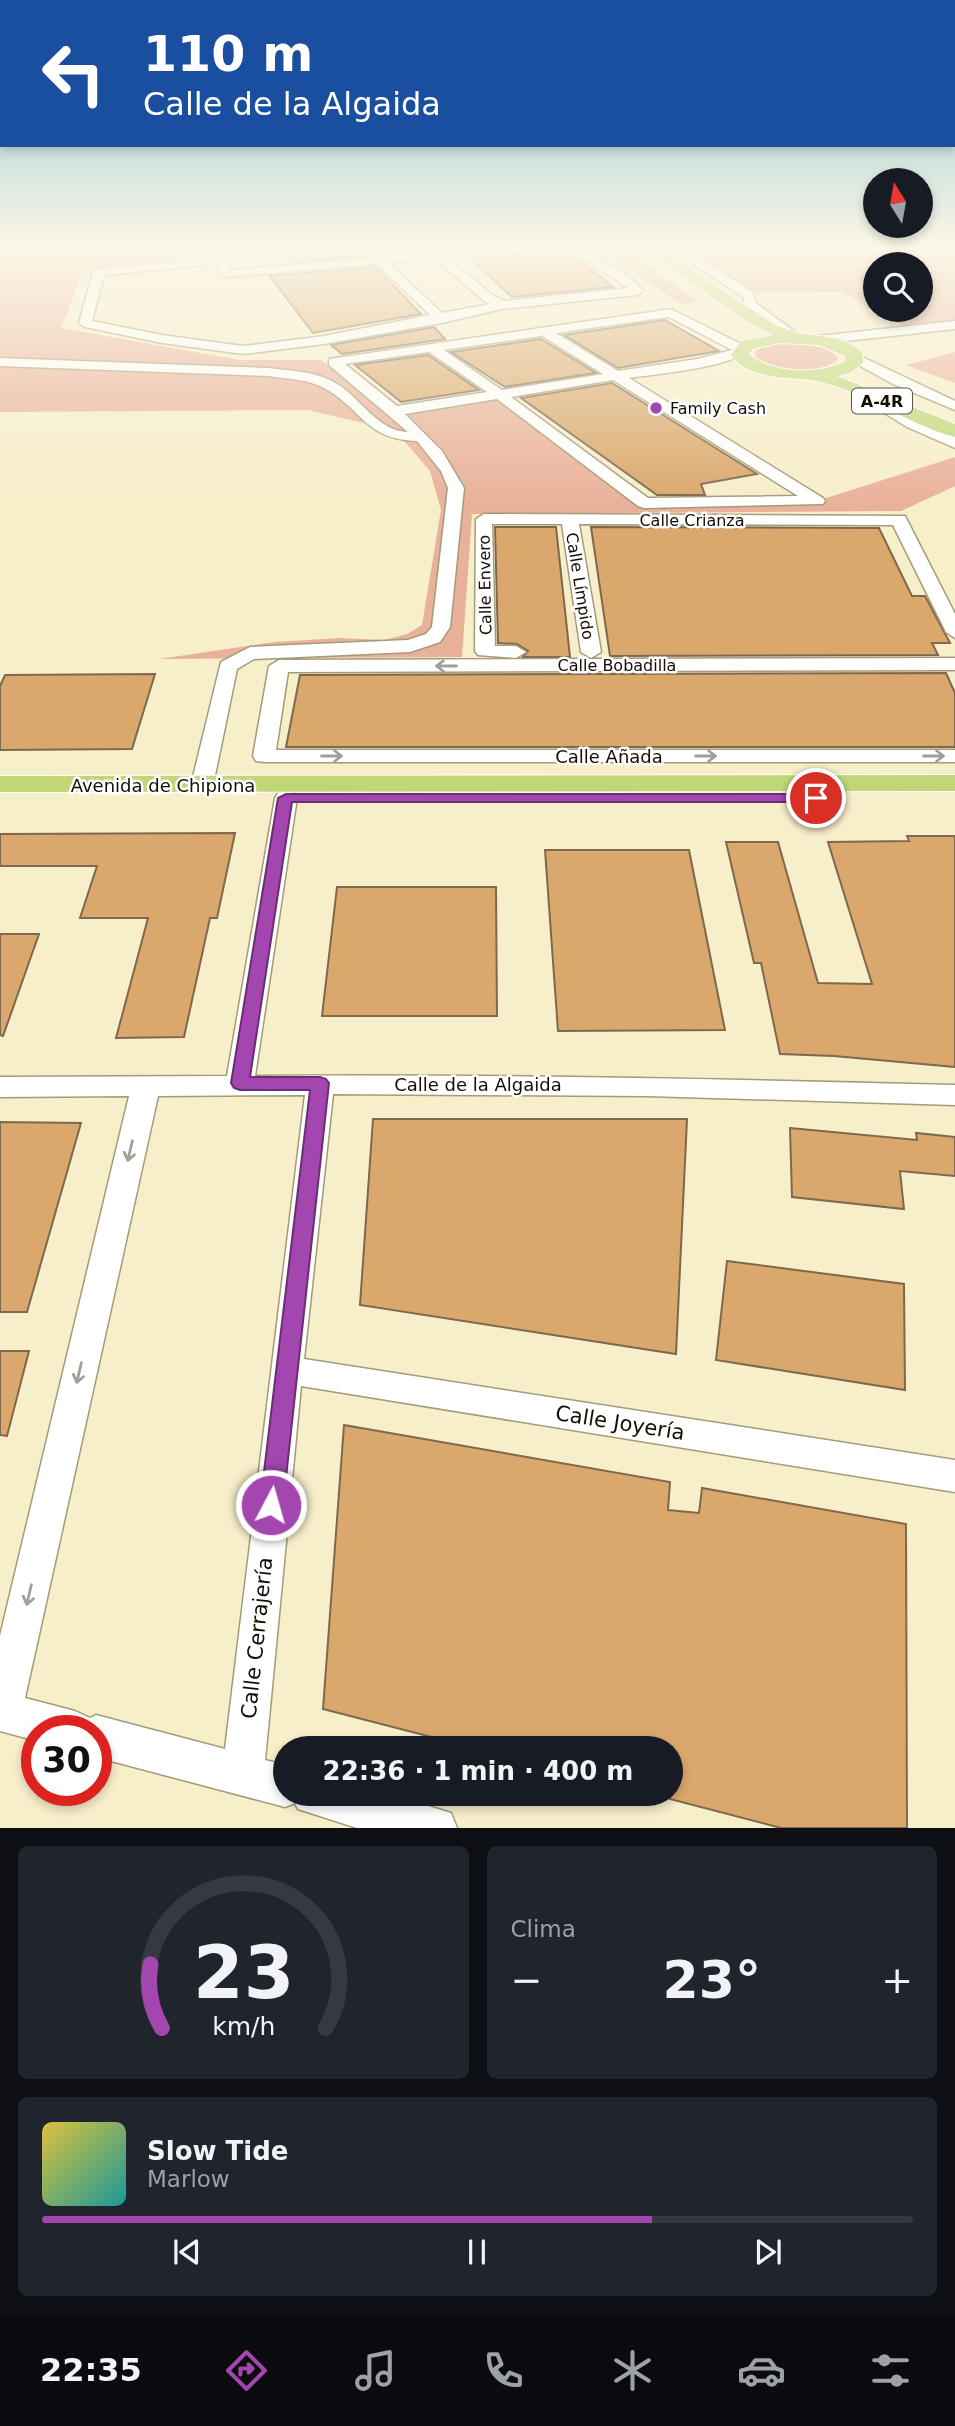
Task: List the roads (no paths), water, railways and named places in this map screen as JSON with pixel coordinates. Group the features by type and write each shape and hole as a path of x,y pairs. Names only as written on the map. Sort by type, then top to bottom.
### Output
{"main road":[{"path":"755,334 745,347 742,358 773,372 809,375 839,371 852,358 793,334"},
{"path":"745,347 772,338 805,338"},
{"name":"A-4R","path":"852,358 853,374 865,382 955,419"},
{"name":"A-4R","path":"809,375 844,383 955,431"},
{"name":"Avenida de Chipiona","path":"0,784 955,783"},
{"name":"Avenida de Chipiona","path":"0,799 955,798"}],"street":[{"path":"143,334 243,350 295,345 355,334"},
{"path":"313,354 427,334"},
{"path":"202,785 228,666 250,653 411,646 433,638 441,627 456,488 451,471 394,411 334,362 529,334"},
{"path":"432,348 499,394 644,503 817,501 549,334"},
{"path":"710,334 729,345 745,347"},
{"path":"799,334 805,338 867,334"},
{"path":"871,334 862,338 852,358 955,407"},
{"path":"394,411 697,363 722,358 745,347"},
{"path":"0,362 268,372 310,377 330,385 355,402 375,428 388,435 419,438"},
{"path":"697,363 728,362 755,366"},
{"path":"856,389 912,424 955,443"},
{"name":"Calle Crianza","path":"484,519 899,520 955,632"},
{"name":"Calle Envero","path":"484,519 485,652"},
{"name":"Calle Límpido","path":"570,519 591,652"},
{"name":"Calle Bobadilla","path":"485,652 955,652"},
{"name":"Calle Bobadilla","path":"264,756 279,666 955,664"},
{"name":"Calle Añada","path":"264,756 955,756"},
{"path":"240,1083 286,798"},
{"name":"Calle de la Algaida","path":"0,1087 320,1083 647,1086 955,1095"},
{"name":"Calle Cerrajería","path":"243,1774 320,1083"},
{"path":"21,1716 1,1711 146,1085"},
{"name":"Calle Joyería","path":"286,1370 955,1476"},
{"path":"112,1740 273,1783"},
{"path":"356,1806 436,1828"}],"place":[{"name":"Family Cash","path":"656,408"}]}
